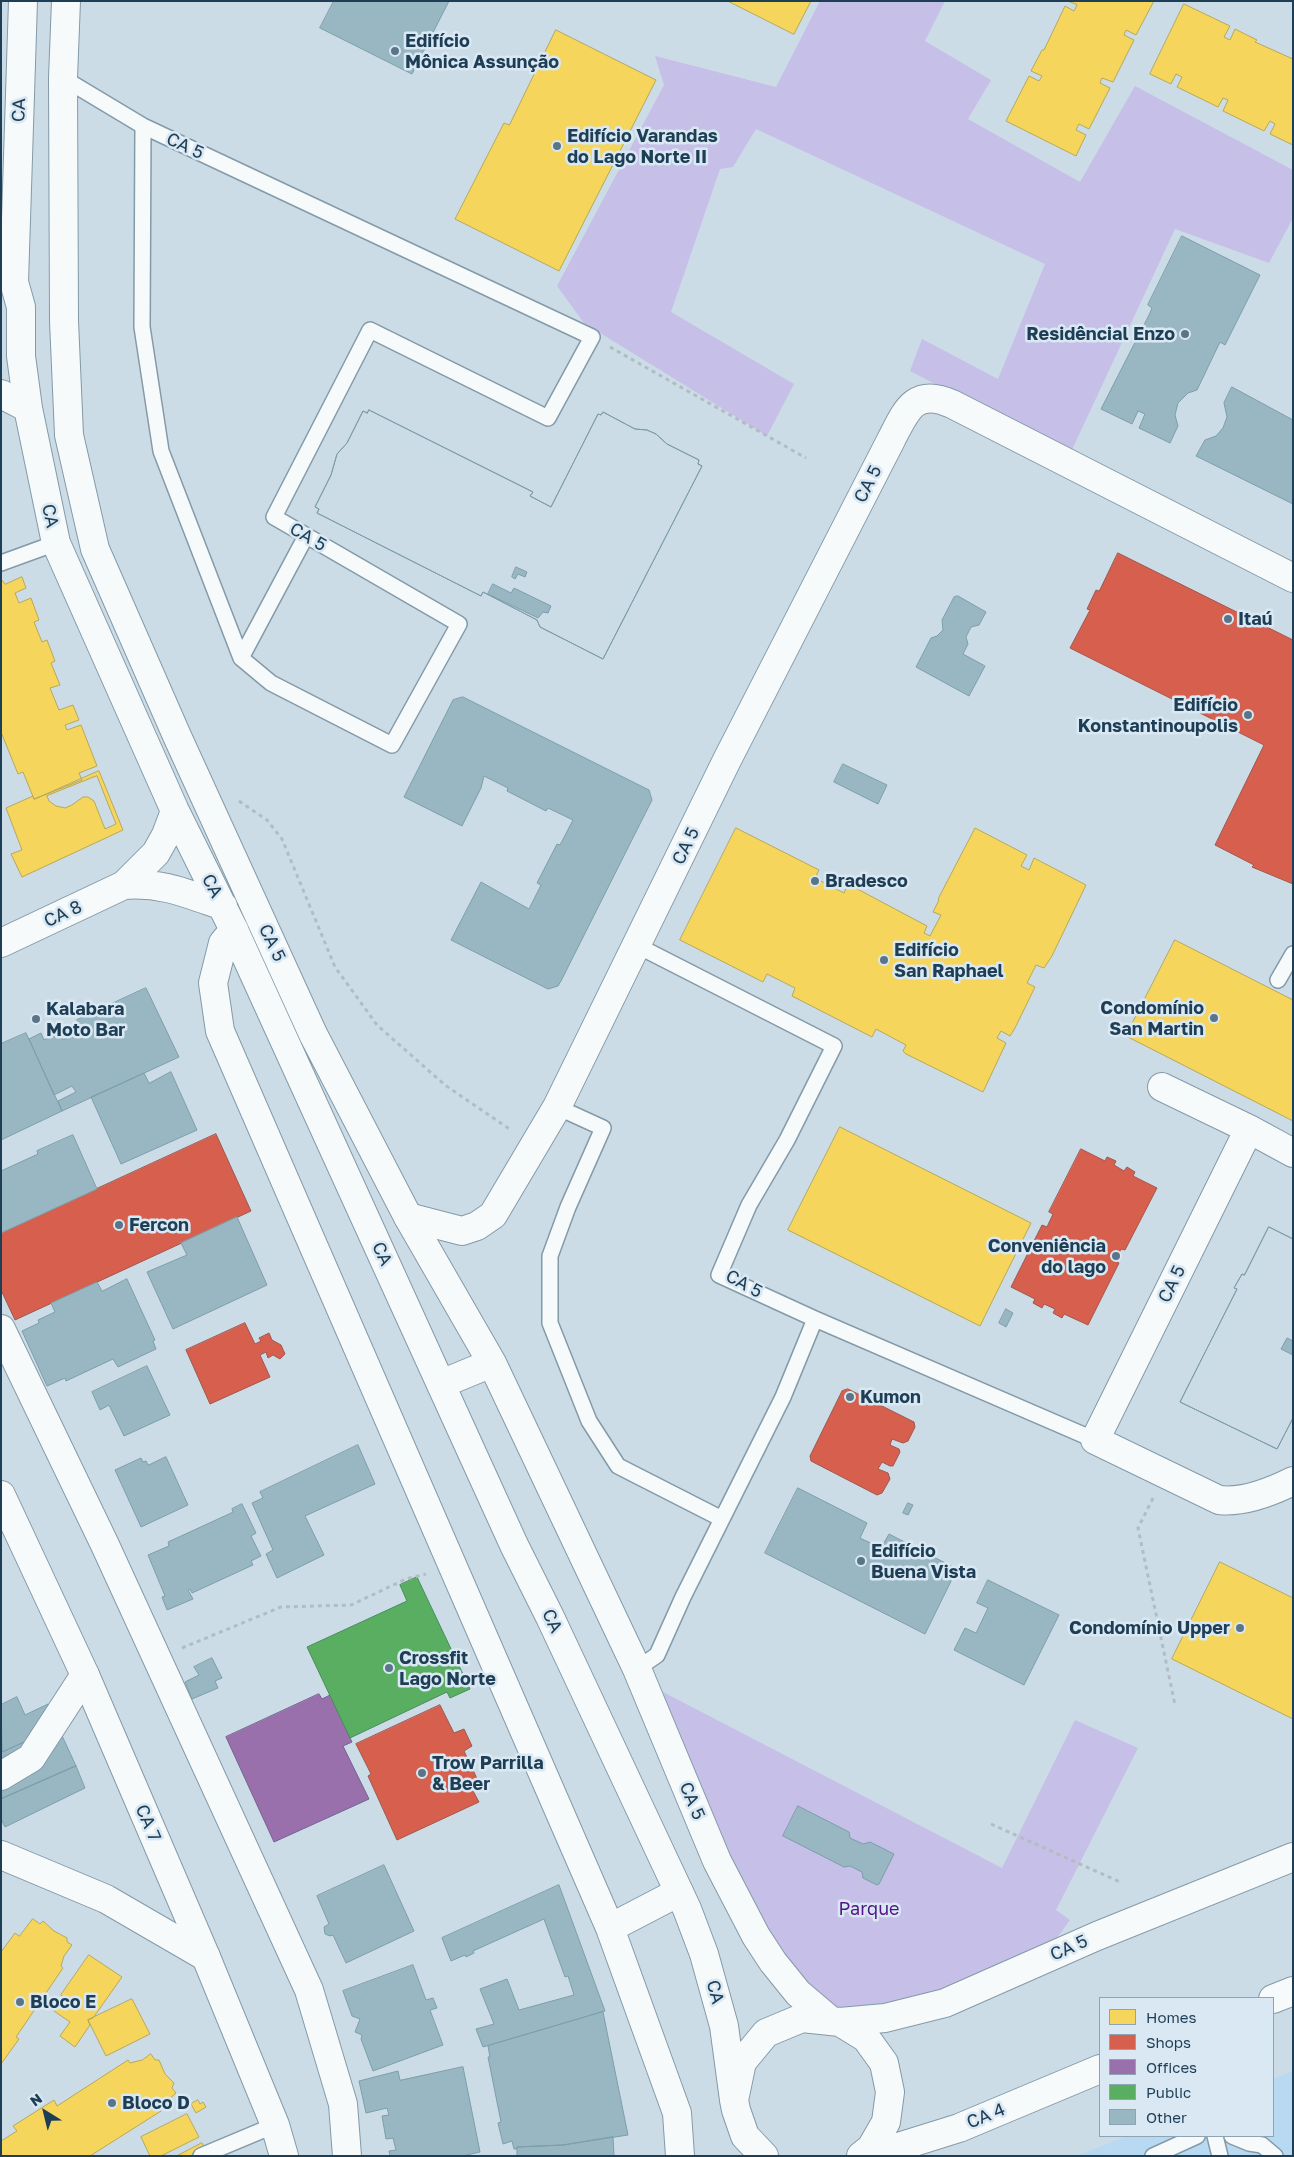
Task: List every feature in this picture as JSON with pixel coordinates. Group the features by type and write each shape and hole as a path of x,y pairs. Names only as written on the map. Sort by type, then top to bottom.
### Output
{"street":[{"name":"CA","path":"23,1 14,282 11,314 21,356 28,408 56,543 175,812 228,918 514,1545 550,1617 679,1892 704,1954 724,2026 735,2105"},
{"name":"CA 5","path":"66,1 63,78 64,321 69,434 95,549 177,736 313,1034 408,1217 492,1363 636,1669 717,1861 756,1936 798,1994 836,2022 885,2018 945,2003 1096,1936 1293,1857"},
{"path":"1,394 28,408"},
{"name":"CA 5","path":"408,1217 462,1231 477,1226 493,1215 557,1107 750,716 891,440 905,414 914,403 933,397 940,398 1293,578"},
{"path":"146,747 177,736"},
{"name":"CA 8","path":"1,942 124,885 156,852 166,835 175,812"},
{"name":"CA 8","path":"124,885 145,884 169,887 228,918"},
{"path":"228,918 213,983 220,1031 610,1928 676,2113 680,2156"},
{"path":"1162,1087 1249,1129 1293,1154"},
{"name":"CA 5","path":"1249,1129 1095,1440 1219,1500 1230,1501 1272,1491 1293,1481"},
{"path":"1,1329 11,1375 157,1658 309,1990 343,2104 348,2156"},
{"path":"442,1384 492,1363"},
{"name":"CA 7","path":"1,1495 85,1675 206,1957 275,2125 284,2156"},
{"path":"1,1776 31,1758 85,1675"},
{"path":"1,1855 106,1899 206,1957"},
{"path":"610,1928 679,1892"},
{"path":"1274,2000 1293,1991"},
{"path":"742,2156 735,2105 742,2062 766,2033 802,2018 836,2022 866,2038 884,2063 890,2092 886,2122 871,2148 861,2156"},
{"name":"CA 4","path":"869,2156 958,2128 1099,2070"},
{"path":"735,2105 745,2136 764,2156"}],"lane":[{"name":"CA 5","path":"63,78 142,126 592,337 548,418 370,330 274,518 459,624 392,745 271,683 241,658 161,450 142,327 142,126"},
{"path":"241,658 306,536"},
{"path":"1,563 56,543"},
{"name":"CA 5","path":"638,946 834,1046 787,1140 749,1205 719,1275 815,1319 1095,1440"},
{"path":"1278,980 1293,954"},
{"path":"557,1107 603,1128 568,1207 550,1256 550,1323 573,1382 589,1421 618,1466 722,1519"},
{"path":"636,1669 657,1655 683,1597 783,1397 815,1319"},
{"path":"201,2156 275,2125"},
{"path":"1154,2156 1195,2137"},
{"path":"1215,2137 1220,2156"},
{"path":"1234,2137 1275,2156"}],"path":[{"path":"592,337 806,458"},
{"path":"1166,1474 1138,1528 1175,1705"},
{"path":"157,1658 281,1607 351,1605 406,1579 453,1568"},
{"path":"991,1824 1120,1882"}],"shaded area":[{"path":"1293,2071 1293,2156 1077,2156 1124,2137 1274,2137 1274,2079"}],"green space":[{"path":"820,1 945,1 925,41 991,80 968,119 1080,182 1135,86 1293,170 1293,218 1269,263 1175,229 1070,454 910,371 922,339 998,379 1045,264 756,129 733,167 720,169 671,312 794,384 767,436 584,323 557,286 664,85 655,56 776,87"},
{"name":"Parque","path":"663,1692 1002,1868 1075,1720 1138,1748 1056,1910 1070,1920 1054,1942 907,2006 832,2011 791,1970 718,1847"}],"building: Homes":[{"path":"728,1 811,1 794,34"},
{"path":"1068,1 1154,1 1136,35 1126,30 1124,35 1134,40 1113,82 1102,78 1100,83 1110,88 1089,129 1079,124 1076,130 1086,135 1076,156 1006,121 1029,76 1039,81 1042,76 1031,71 1042,50 1044,50 1065,6 1074,11 1077,5"},
{"path":"1184,4 1230,26 1224,37 1230,40 1235,29 1257,40 1255,42 1293,59 1293,145 1270,134 1275,124 1270,121 1264,131 1223,111 1228,100 1223,98 1218,107 1177,87 1182,77 1176,74 1171,84 1150,74"},
{"name":"Edifício Varandas do Lago Norte II","path":"556,30 656,80 559,271 455,219 504,123 509,125"},
{"path":"22,577 26,588 15,593 19,603 31,598 39,620 34,622 42,642 47,640 55,661 51,663 60,685 50,688 59,710 73,705 79,720 65,725 67,730 81,725 97,766 79,773 82,780 34,799 23,772 18,774 1,732 1,579 5,584"},
{"path":"99,771 123,830 22,877 11,854 22,850 6,808 33,796 34,799","holes":["97,776 116,824 105,829 94,801 88,797 83,797 65,808 56,806 49,801 47,796"]},
{"name":"Edifício San Raphael","path":"736,828 819,870 815,878 844,893 848,884 927,926 924,933 930,936 941,915 933,912 938,899 975,828 1027,855 1021,866 1029,870 1034,858 1086,885 1052,956 1044,968 1036,965 1027,983 1035,987 1015,1028 1010,1036 1001,1031 997,1038 1006,1043 983,1092 906,1054 903,1051 906,1045 876,1029 872,1037 792,996 795,988 767,974 763,982 680,940"},
{"name":"Condomínio San Martin","path":"1175,940 1293,1000 1293,1121 1126,1036"},
{"path":"840,1127 1031,1223 980,1326 788,1230"},
{"name":"Condomínio Upper","path":"1220,1562 1293,1598 1293,1719 1172,1659"},
{"name":"Bloco E","path":"33,1919 40,1924 43,1921 54,1931 67,1938 67,1942 72,1945 64,1956 61,1966 63,1968 16,2037 19,2039 1,2064 1,1952 15,1933 19,1936"},
{"path":"89,1955 122,1977 93,2018 88,2020 90,2025 75,2047 60,2036 70,2022 54,2011 64,1997 61,1995"},
{"path":"132,1999 150,2034 106,2056 88,2020"},
{"name":"Bloco D","path":"151,2054 155,2060 159,2060 165,2074 174,2083 172,2088 176,2093 159,2108 161,2111 90,2156 1,2156 1,2141 17,2131 13,2126 54,2100 57,2106 128,2060 130,2063 142,2060"},
{"path":"198,2100 200,2104 203,2102 206,2107 196,2113 191,2104"},
{"path":"187,2114 199,2137 161,2156 150,2156 141,2137"},
{"path":"202,2143 209,2156 177,2156"}],"building: Shops":[{"name":"Edifício Konstantinoupolis","path":"1118,553 1293,640 1293,884 1252,867 1254,865 1215,845 1264,745 1070,648 1090,610 1087,609 1096,590 1099,591"},
{"name":"Fercon","path":"216,1134 251,1211 15,1320 1,1290 1,1233"},
{"path":"1081,1149 1105,1161 1107,1157 1116,1161 1114,1165 1124,1171 1127,1167 1135,1172 1133,1176 1157,1188 1125,1250 1121,1249 1115,1261 1119,1263 1088,1325 1064,1314 1062,1318 1053,1313 1055,1309 1044,1304 1042,1308 1033,1303 1035,1299 1011,1287 1042,1225 1047,1227 1053,1214 1049,1212"},
{"path":"245,1323 255,1344 261,1341 259,1338 269,1333 272,1340 281,1345 285,1354 280,1359 273,1355 268,1358 266,1352 260,1355 270,1377 210,1404 186,1350"},
{"path":"848,1389 914,1422 915,1427 908,1441 903,1443 892,1439 890,1445 899,1449 900,1452 893,1466 882,1462 878,1469 888,1473 890,1479 882,1493 877,1495 811,1461 810,1456 842,1391"},
{"name":"Trow Parrilla & Beer","path":"440,1705 454,1733 464,1729 472,1746 464,1751 480,1785 472,1789 479,1802 397,1840 368,1776 371,1774 356,1744"}],"building: Offices":[{"path":"319,1694 322,1699 330,1695 352,1742 343,1746 369,1799 274,1842 226,1737"}],"building: Public":[{"name":"Crossfit Lago Norte","path":"417,1577 470,1689 450,1698 447,1692 350,1738 307,1647 407,1601 400,1585"}],"building: Other":[{"name":"Edifício Mônica Assunção","path":"334,1 449,1 412,74 320,28"},
{"name":"Residêncial Enzo","path":"1182,236 1260,275 1225,345 1220,342 1197,390 1188,393 1178,403 1175,415 1178,426 1170,443 1139,428 1145,414 1138,411 1132,424 1101,409 1149,315 1152,308 1148,305"},
{"path":"1232,387 1293,420 1293,504 1196,456 1205,440 1216,436 1223,428 1227,417 1224,403"},
{"path":"369,410 533,492 530,496 551,507 598,414 601,415 603,412 635,429 647,430 656,434 667,444 699,460 698,464 702,466 603,659 540,627 537,620 485,593 483,592 481,596 317,513 319,509 315,507 331,475 337,454 347,443 363,411 367,413","holes":["516,567 527,572 525,577 518,574 515,579 512,577","493,584 511,593 514,588 551,606 548,613 543,612 538,618 488,594"]},
{"path":"369,410 533,492 530,496 551,507 598,414 601,415 603,412 635,429 647,430 656,434 667,444 699,460 698,464 702,466 603,659 540,627 537,620 485,593 483,592 481,596 317,513 319,509 315,507 331,475 337,454 347,443 363,411 367,413"},
{"path":"958,596 986,612 979,625 971,627 966,637 968,644 963,654 985,666 969,696 916,667 931,638 937,636 943,630 942,620 954,597"},
{"path":"463,697 649,790 652,800 558,986 548,989 451,940 481,882 529,909 541,885 537,883 557,844 560,845 573,820 548,808 546,811 507,791 508,788 484,776 481,788 462,826 404,797 453,700"},
{"path":"843,764 887,785 878,804 834,782"},
{"path":"146,988 179,1057 62,1111 58,1101 76,1092 72,1086 54,1095 29,1039 41,1033 44,1040 59,1032 63,1040 82,1031 77,1020"},
{"path":"26,1033 62,1111 1,1140 1,1044"},
{"path":"171,1072 197,1130 121,1164 91,1097 144,1073 149,1083"},
{"path":"73,1135 97,1189 1,1233 1,1171 38,1154 37,1151"},
{"path":"237,1217 267,1285 173,1329 147,1272 187,1255 181,1243"},
{"path":"1269,1227 1293,1239 1293,1341 1287,1338 1281,1349 1293,1355 1293,1418 1277,1449 1180,1402 1237,1289 1234,1288 1242,1274 1244,1275"},
{"path":"1269,1227 1293,1239 1293,1418 1277,1449 1180,1402 1237,1289 1234,1288 1242,1274 1244,1275"},
{"path":"127,1279 155,1340 153,1341 156,1349 118,1367 113,1359 66,1381 65,1378 47,1386 22,1331 39,1323 38,1320 55,1312 51,1303 97,1282 102,1291"},
{"path":"1006,1309 1013,1313 1006,1327 999,1323"},
{"path":"147,1366 170,1415 124,1436 109,1405 100,1410 92,1392"},
{"path":"358,1445 375,1484 305,1516 324,1555 277,1578 266,1554 273,1550 252,1503 263,1498 260,1492"},
{"path":"166,1457 188,1505 141,1527 115,1470 141,1458 148,1465"},
{"name":"Edifício Buena Vista","path":"798,1488 867,1523 860,1538 881,1548 889,1534 957,1569 925,1634 765,1553"},
{"path":"908,1503 913,1505 908,1515 903,1513"},
{"path":"242,1504 256,1533 251,1536 261,1556 251,1561 253,1565 192,1593 190,1589 188,1590 193,1599 167,1610 162,1597 165,1596 148,1555 169,1546 168,1542 233,1512 232,1509"},
{"path":"988,1580 1059,1615 1024,1685 954,1650 965,1628 976,1633 978,1629 988,1608 977,1603"},
{"path":"212,1658 222,1678 215,1681 218,1688 192,1699 185,1682 199,1675 194,1667"},
{"path":"17,1697 25,1715 48,1704 58,1727 2,1752 1,1705"},
{"path":"58,1727 76,1766 1,1799 1,1753"},
{"path":"76,1766 85,1788 5,1827 1,1819 1,1799"},
{"path":"798,1806 849,1832 850,1838 863,1844 870,1842 894,1854 879,1884 877,1885 863,1878 862,1872 850,1866 844,1867 783,1836"},
{"path":"384,1865 414,1931 346,1963 333,1935 325,1934 324,1927 329,1924 317,1896"},
{"path":"559,1885 605,2011 483,2047 476,2029 494,2024 480,1989 507,1979 519,2010 574,1995 568,1976 565,1977 544,1919 473,1951 474,1953 466,1957 465,1955 451,1961 442,1938"},
{"path":"413,1965 426,2000 433,1998 437,2008 430,2010 443,2045 373,2071 361,2039 362,2035 355,2032 360,2019 352,2016 343,1991"},
{"path":"603,2012 628,2135 563,2145 517,2147 517,2149 514,2149 512,2141 503,2144 498,2123 501,2122 488,2057 490,2057 488,2046"},
{"path":"463,2067 480,2152 462,2156 390,2156 389,2151 396,2150 393,2138 386,2139 382,2116 389,2115 387,2108 366,2113 359,2081 398,2071 400,2080"},
{"path":"613,2137 614,2156 517,2156 517,2147 563,2145"}],"place":[{"name":"Edifício Mônica Assunção","path":"395,51"},
{"name":"Edifício Varandas do Lago Norte II","path":"557,146"},
{"name":"Residêncial Enzo","path":"1185,334"},
{"name":"Itaú","path":"1228,619"},
{"name":"Edifício Konstantinoupolis","path":"1248,715"},
{"name":"Bradesco","path":"815,881"},
{"name":"Edifício San Raphael","path":"884,960"},
{"name":"Condomínio San Martin","path":"1214,1018"},
{"name":"Kalabara Moto Bar","path":"36,1019"},
{"name":"Fercon","path":"119,1225"},
{"name":"Conveniência do lago","path":"1116,1256"},
{"name":"Kumon","path":"850,1397"},
{"name":"Edifício Buena Vista","path":"861,1561"},
{"name":"Condomínio Upper","path":"1240,1628"},
{"name":"Crossfit Lago Norte","path":"389,1668"},
{"name":"Trow Parrilla & Beer","path":"422,1773"},
{"name":"Bloco E","path":"20,2002"},
{"name":"Bloco D","path":"112,2103"}]}
